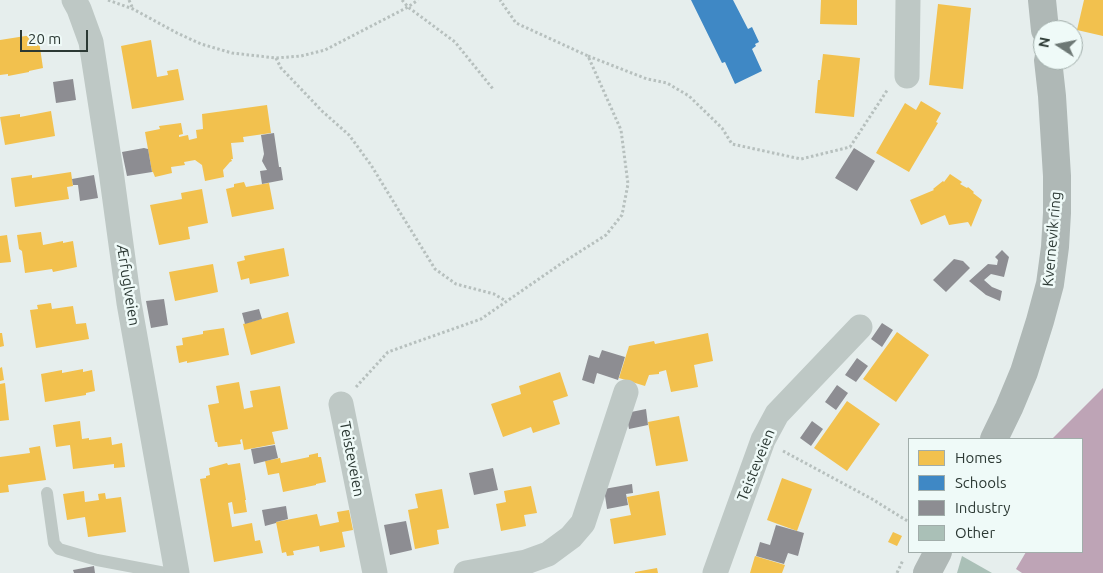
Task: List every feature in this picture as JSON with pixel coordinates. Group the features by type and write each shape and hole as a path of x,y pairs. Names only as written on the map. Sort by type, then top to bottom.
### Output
{"main road":[{"path":"1042,0 1044,20"},
{"name":"Kvernevik ring","path":"994,438 1024,372 1050,284 1055,247 1057,194 1049,70"},
{"path":"927,573 937,553"}],"street":[{"name":"Ærfuglveien","path":"74,0 80,8 91,42 129,303 177,573"},
{"path":"907,68 908,0"},
{"name":"Teisteveien","path":"715,573 763,440 777,414 860,327"},
{"path":"466,573 526,562 548,554 571,537 583,523 626,392"},
{"name":"Teisteveien","path":"341,404 375,573"}],"lane":[{"path":"47,493 54,543 59,549 97,560 165,573"}],"path":[{"path":"108,0 133,9 177,34 201,44 232,52 276,58 301,56 326,50 418,0"},
{"path":"129,0 133,9"},
{"path":"402,0 408,7 455,42 492,89"},
{"path":"500,0 516,24 588,56 647,79 667,83 689,96 722,128 732,144 801,159 850,147 907,68"},
{"path":"341,404 388,352 482,319 606,235 622,215 628,184 621,130 588,56"},
{"path":"276,58 288,76 322,111 349,135 372,165 436,269 456,284 494,294 506,301"},
{"path":"763,440 872,498 908,521"}],"shaded area":[{"path":"1103,388 1103,573 1022,573 1016,569 1025,553 1083,553 1083,438 1053,438"}],"building: Homes":[{"path":"821,0 857,0 857,25 820,24"},
{"path":"1084,0 1103,0 1103,36 1083,31 1083,20 1079,20"},
{"path":"938,4 971,8 963,89 929,85"},
{"path":"38,34 43,68 8,76 8,74 0,75 0,40"},
{"path":"151,40 157,77 168,75 167,71 178,69 184,100 132,109 121,46"},
{"path":"823,54 860,58 854,117 815,113"},
{"path":"921,101 941,113 936,122 938,123 909,172 876,153 905,103 916,110"},
{"path":"267,105 271,133 243,137 244,142 231,143 233,159 223,170 224,177 205,181 202,165 195,160 184,162 185,165 171,167 172,173 155,177 152,172 145,132 160,129 159,126 181,123 183,134 179,135 179,137 188,135 189,140 197,138 196,130 203,129 202,114"},
{"path":"51,111 55,136 5,145 0,117 20,114 20,117"},
{"path":"71,172 73,186 67,187 69,199 15,207 11,178 32,175 32,178"},
{"path":"950,174 982,200 971,227 968,222 949,225 945,215 921,225 910,200 934,190"},
{"path":"244,182 246,187 269,183 274,209 232,217 226,189 234,187 234,184"},
{"path":"202,189 208,223 188,227 190,239 159,245 150,205 182,199 181,193"},
{"path":"41,232 43,245 73,241 77,267 53,272 52,269 25,273 22,251 19,249 17,235"},
{"path":"7,235 11,262 0,263 0,236"},
{"path":"284,248 289,276 250,284 249,278 241,280 237,262 245,260 244,256"},
{"path":"213,264 218,292 175,301 169,272"},
{"path":"51,303 52,309 73,306 76,324 86,323 89,339 36,348 30,310 38,309 37,305"},
{"path":"288,312 295,343 251,355 243,324"},
{"path":"224,328 229,355 179,363 176,346 183,345 182,338 203,334 203,331"},
{"path":"897,332 929,355 896,402 863,379"},
{"path":"0,333 2,333 4,346 0,347"},
{"path":"708,333 713,361 694,365 698,387 671,392 666,370 659,372 659,374 649,375 645,386 619,378 629,346 654,341 655,344"},
{"path":"2,367 4,380 0,381 0,368"},
{"path":"83,369 83,372 92,370 95,391 86,393 86,395 45,402 41,374"},
{"path":"560,372 568,396 553,401 560,424 533,433 531,427 503,437 491,404 521,394 519,386"},
{"path":"239,382 244,409 253,407 250,391 280,386 288,429 272,432 275,444 244,450 242,439 240,440 241,444 218,447 217,442 215,442 208,405 219,403 216,386"},
{"path":"5,383 9,420 0,421 0,384"},
{"path":"847,401 880,424 847,471 814,448"},
{"path":"679,416 688,461 656,466 648,422"},
{"path":"80,421 82,439 111,437 112,445 122,443 125,467 114,468 114,464 73,469 70,445 56,447 53,425"},
{"path":"40,446 46,480 8,485 9,492 0,493 0,457 30,453 29,448"},
{"path":"318,453 318,457 321,457 326,482 283,492 279,473 268,475 265,461 280,458 281,463 309,457 309,455"},
{"path":"227,463 228,465 240,463 247,512 234,514 232,502 228,503 232,527 252,523 255,541 260,540 263,553 214,562 200,479 210,475 209,468"},
{"path":"782,478 812,489 797,531 767,520"},
{"path":"531,486 537,513 524,515 526,526 501,531 496,504 506,502 504,491"},
{"path":"442,489 449,528 437,530 439,544 415,549 408,510 418,508 415,494"},
{"path":"84,491 85,502 99,500 98,494 105,493 106,499 121,497 126,532 88,537 85,517 67,520 63,494"},
{"path":"659,491 666,535 614,544 610,519 631,515 627,497"},
{"path":"349,510 353,530 342,532 345,547 320,552 319,546 293,551 294,555 287,556 286,552 282,553 276,522 317,514 320,526 339,522 337,512"},
{"path":"893,532 902,536 897,546 888,542"},
{"path":"755,556 785,565 782,573 750,573"},
{"path":"657,568 658,573 635,573 635,572"}],"building: Schools":[{"path":"691,0 733,0 748,29 752,27 759,42 752,49 762,71 735,84 725,62 722,63"}],"building: Industry":[{"path":"73,79 76,100 56,103 53,82"},
{"path":"274,133 283,180 262,184 260,171 267,170 262,161 264,154 261,135"},
{"path":"854,148 875,161 857,191 835,178"},
{"path":"148,149 152,172 127,176 122,152"},
{"path":"94,175 98,198 80,201 78,185 73,185 72,179"},
{"path":"1002,250 1009,257 1004,277 991,274 984,280 992,287 1002,291 1000,301 986,295 969,281 988,264 997,265 998,260 995,257"},
{"path":"954,259 963,261 970,268 946,292 933,280"},
{"path":"164,299 168,325 151,328 146,301"},
{"path":"259,309 262,319 245,324 242,313"},
{"path":"882,323 893,330 882,347 871,339"},
{"path":"602,350 625,357 618,380 597,373 594,384 582,380 589,355 599,358"},
{"path":"857,358 868,366 856,382 845,375"},
{"path":"837,385 848,393 836,410 825,402"},
{"path":"646,409 648,425 629,429 626,413"},
{"path":"812,421 823,429 811,446 800,438"},
{"path":"275,445 278,458 254,464 251,449"},
{"path":"493,468 498,490 474,495 469,473"},
{"path":"632,484 633,493 626,494 628,505 607,509 604,489"},
{"path":"286,506 288,519 265,526 262,510"},
{"path":"406,521 412,550 390,555 384,525"},
{"path":"776,525 804,533 798,556 788,553 784,564 756,556 760,542 770,545"},
{"path":"94,566 95,573 74,573 73,570"}],"building: Other":[{"path":"962,556 992,573 957,573"}]}
